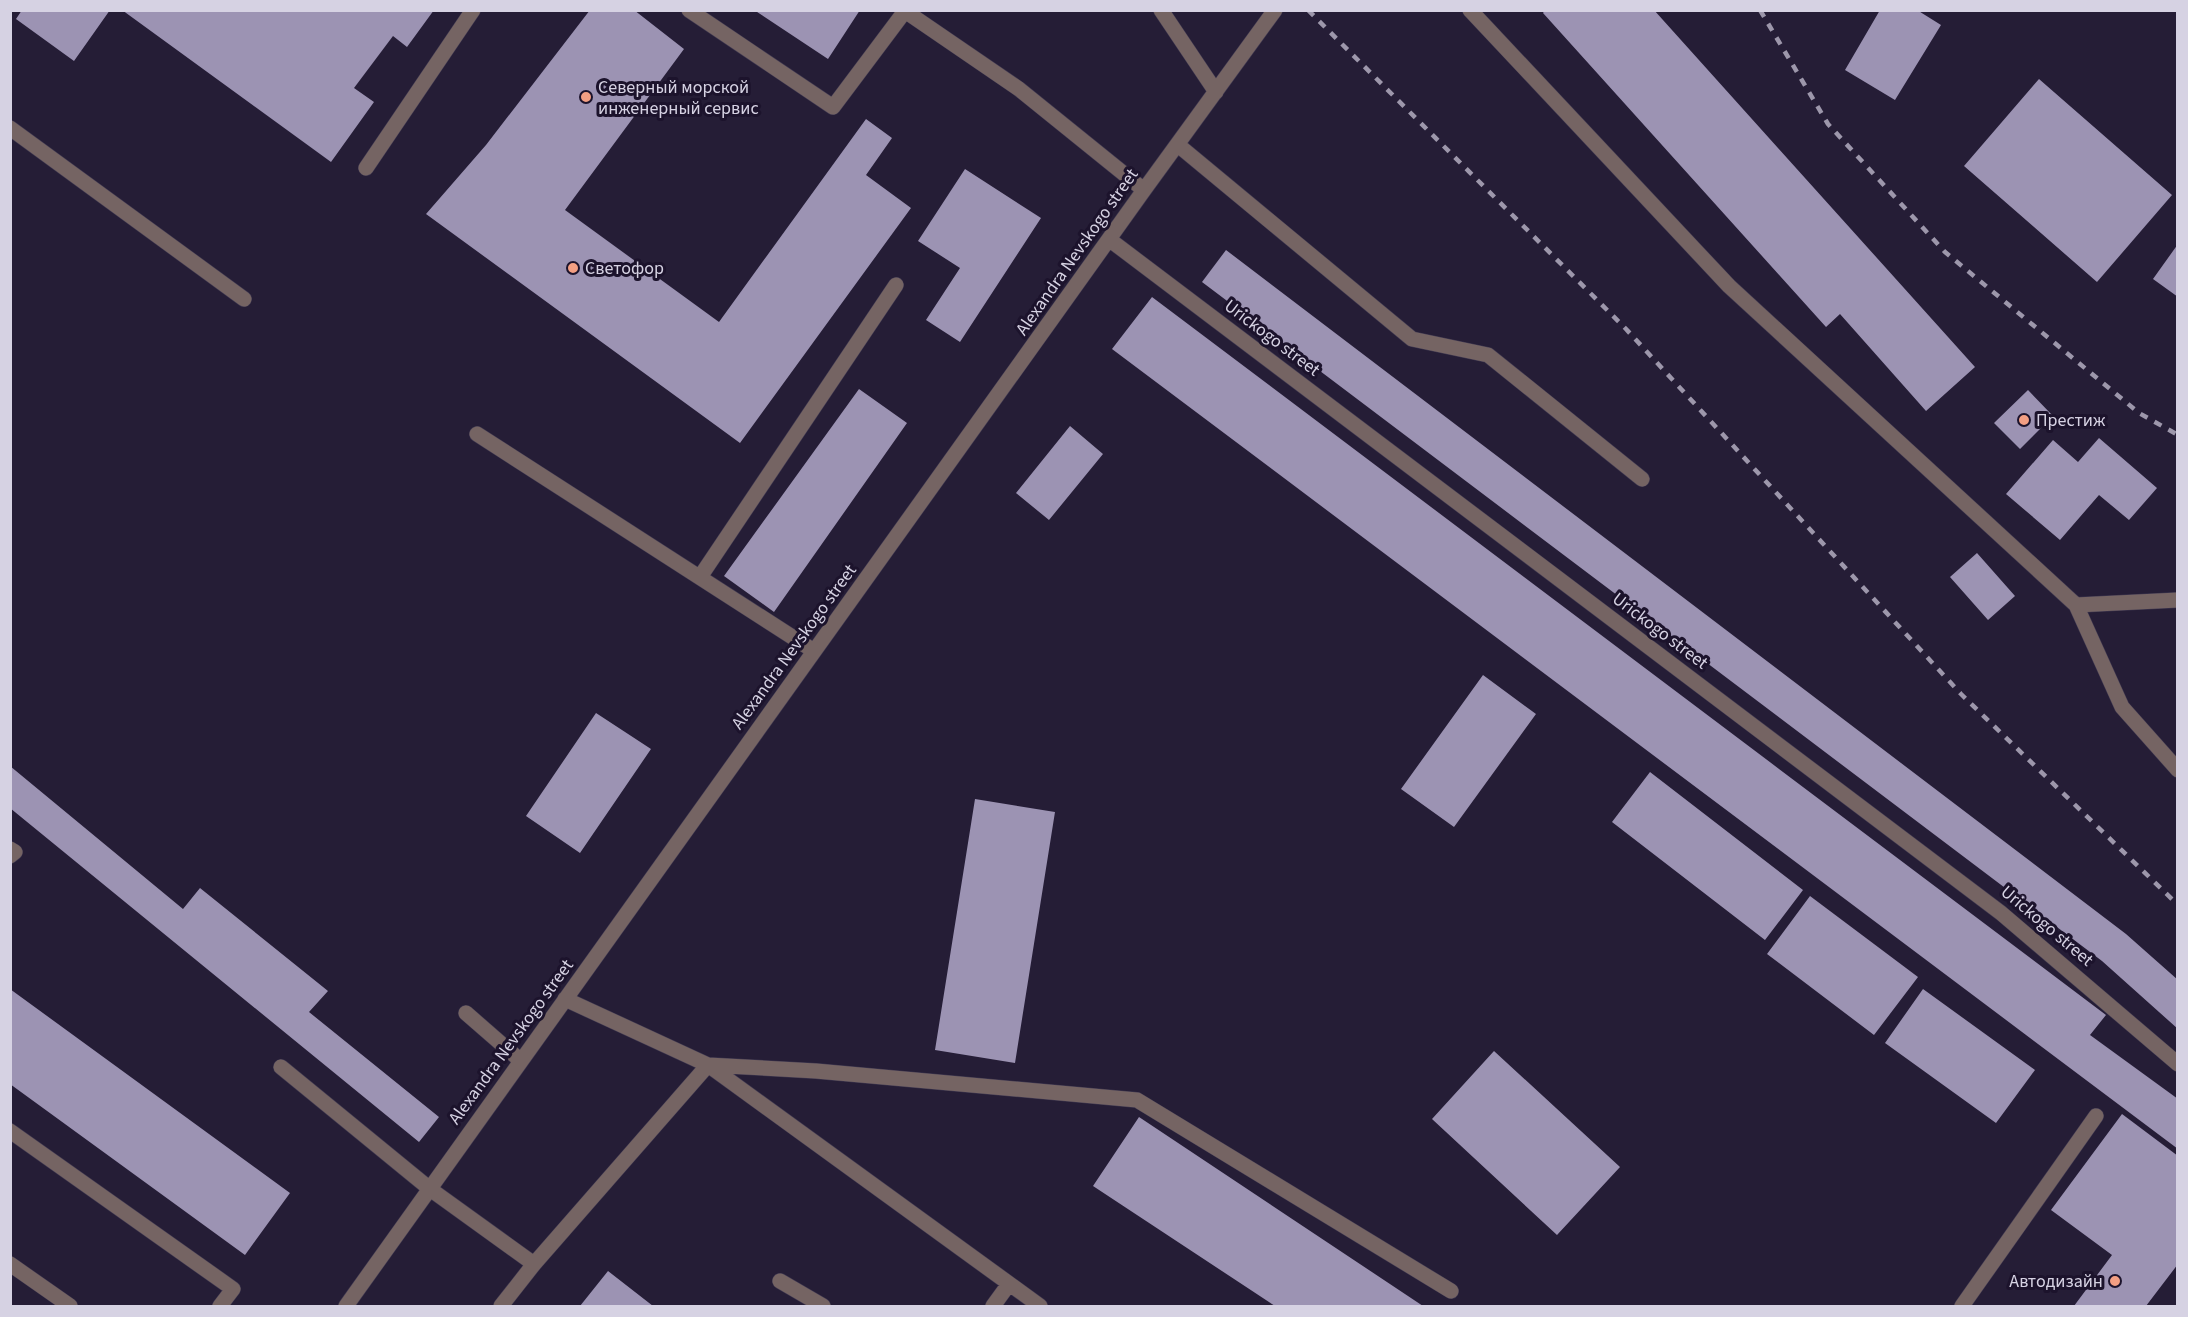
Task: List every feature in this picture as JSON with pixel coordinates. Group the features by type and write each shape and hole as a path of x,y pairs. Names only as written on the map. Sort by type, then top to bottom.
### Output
{"street":[{"path":"366,168 473,10"},
{"path":"689,10 833,107 905,11 1018,89 1143,190"},
{"path":"1161,10 1216,92"},
{"name":"Alexandra Nevskogo street","path":"346,1306 1110,240 1143,190 1178,146 1275,10"},
{"path":"1470,10 1729,286 2076,605 2122,707 2178,770"},
{"path":"10,128 244,299"},
{"path":"1178,146 1412,339 1488,355 1642,479"},
{"name":"Urickogo street","path":"1110,240 2001,913 2178,1064"},
{"path":"700,577 896,285"},
{"path":"477,434 814,651"},
{"path":"2076,605 2178,600"},
{"path":"10,849 15,852 10,856"},
{"path":"565,999 708,1065 1040,1306"},
{"path":"466,1014 520,1061"},
{"path":"501,1306 534,1264 708,1065"},
{"path":"708,1065 816,1071 1137,1100 1451,1291"},
{"path":"281,1067 430,1189 534,1264"},
{"path":"1962,1306 2096,1116"},
{"path":"10,1131 232,1289 220,1306"},
{"path":"10,1264 70,1306"},
{"path":"780,1281 823,1306"},
{"path":"993,1306 1009,1284"}],"building":[{"path":"22,10 110,10 74,61 16,19"},
{"path":"122,10 434,10 407,47 393,36 354,88 374,102 331,162"},
{"name":"Светофор","path":"590,10 634,10 684,49 565,210 719,322 866,119 892,138 866,175 911,208 740,443 426,214 486,145"},
{"path":"754,10 860,10 828,59"},
{"path":"1545,10 1654,10 1975,367 1926,411 1840,314 1826,327 1543,13"},
{"path":"1880,10 1917,10 1941,25 1895,100 1845,70"},
{"path":"2039,79 2172,195 2097,282 1964,166"},
{"path":"965,169 1041,218 960,342 926,320 960,268 918,241"},
{"path":"2178,244 2178,297 2153,279"},
{"path":"1226,250 2126,934 2178,980 2178,1029 2102,961 1202,282"},
{"path":"1152,297 2106,1015 2090,1035 2178,1099 2178,1149 1112,349"},
{"path":"859,389 907,423 774,612 724,576"},
{"name":"Престиж","path":"2028,390 2053,416 2020,449 1994,423"},
{"path":"1070,426 1103,454 1049,520 1016,493"},
{"path":"2099,438 2157,488 2129,520 2099,495 2060,540 2006,494 2053,440 2078,462"},
{"path":"1977,553 2015,596 1988,620 1950,577"},
{"path":"1483,675 1536,714 1454,827 1401,789"},
{"path":"596,713 651,749 580,853 526,816"},
{"path":"10,766 183,909 200,888 328,991 309,1012 439,1117 419,1142 10,808"},
{"path":"1650,772 1803,890 1765,940 1612,822"},
{"path":"975,799 1055,812 1015,1063 935,1050"},
{"path":"1810,896 1918,977 1874,1035 1767,954"},
{"path":"10,989 290,1193 245,1255 10,1084"},
{"path":"1923,989 2035,1070 1996,1123 1885,1043"},
{"path":"1494,1051 1620,1167 1557,1235 1432,1119"},
{"path":"2122,1114 2178,1156 2178,1264 2146,1306 2074,1306 2112,1255 2051,1210"},
{"path":"1139,1117 1423,1306 1275,1306 1093,1186"},
{"path":"608,1271 653,1306 580,1306"}],"railway":[{"path":"1308,10 1626,329 1961,694 2178,905"},
{"path":"1760,10 1828,124 1945,252 2139,413 2178,435"}],"place":[{"name":"Северный морской инженерный сервис","path":"586,97"},
{"name":"Светофор","path":"573,268"},
{"name":"Престиж","path":"2024,420"},
{"name":"Автодизайн","path":"2115,1281"}]}
